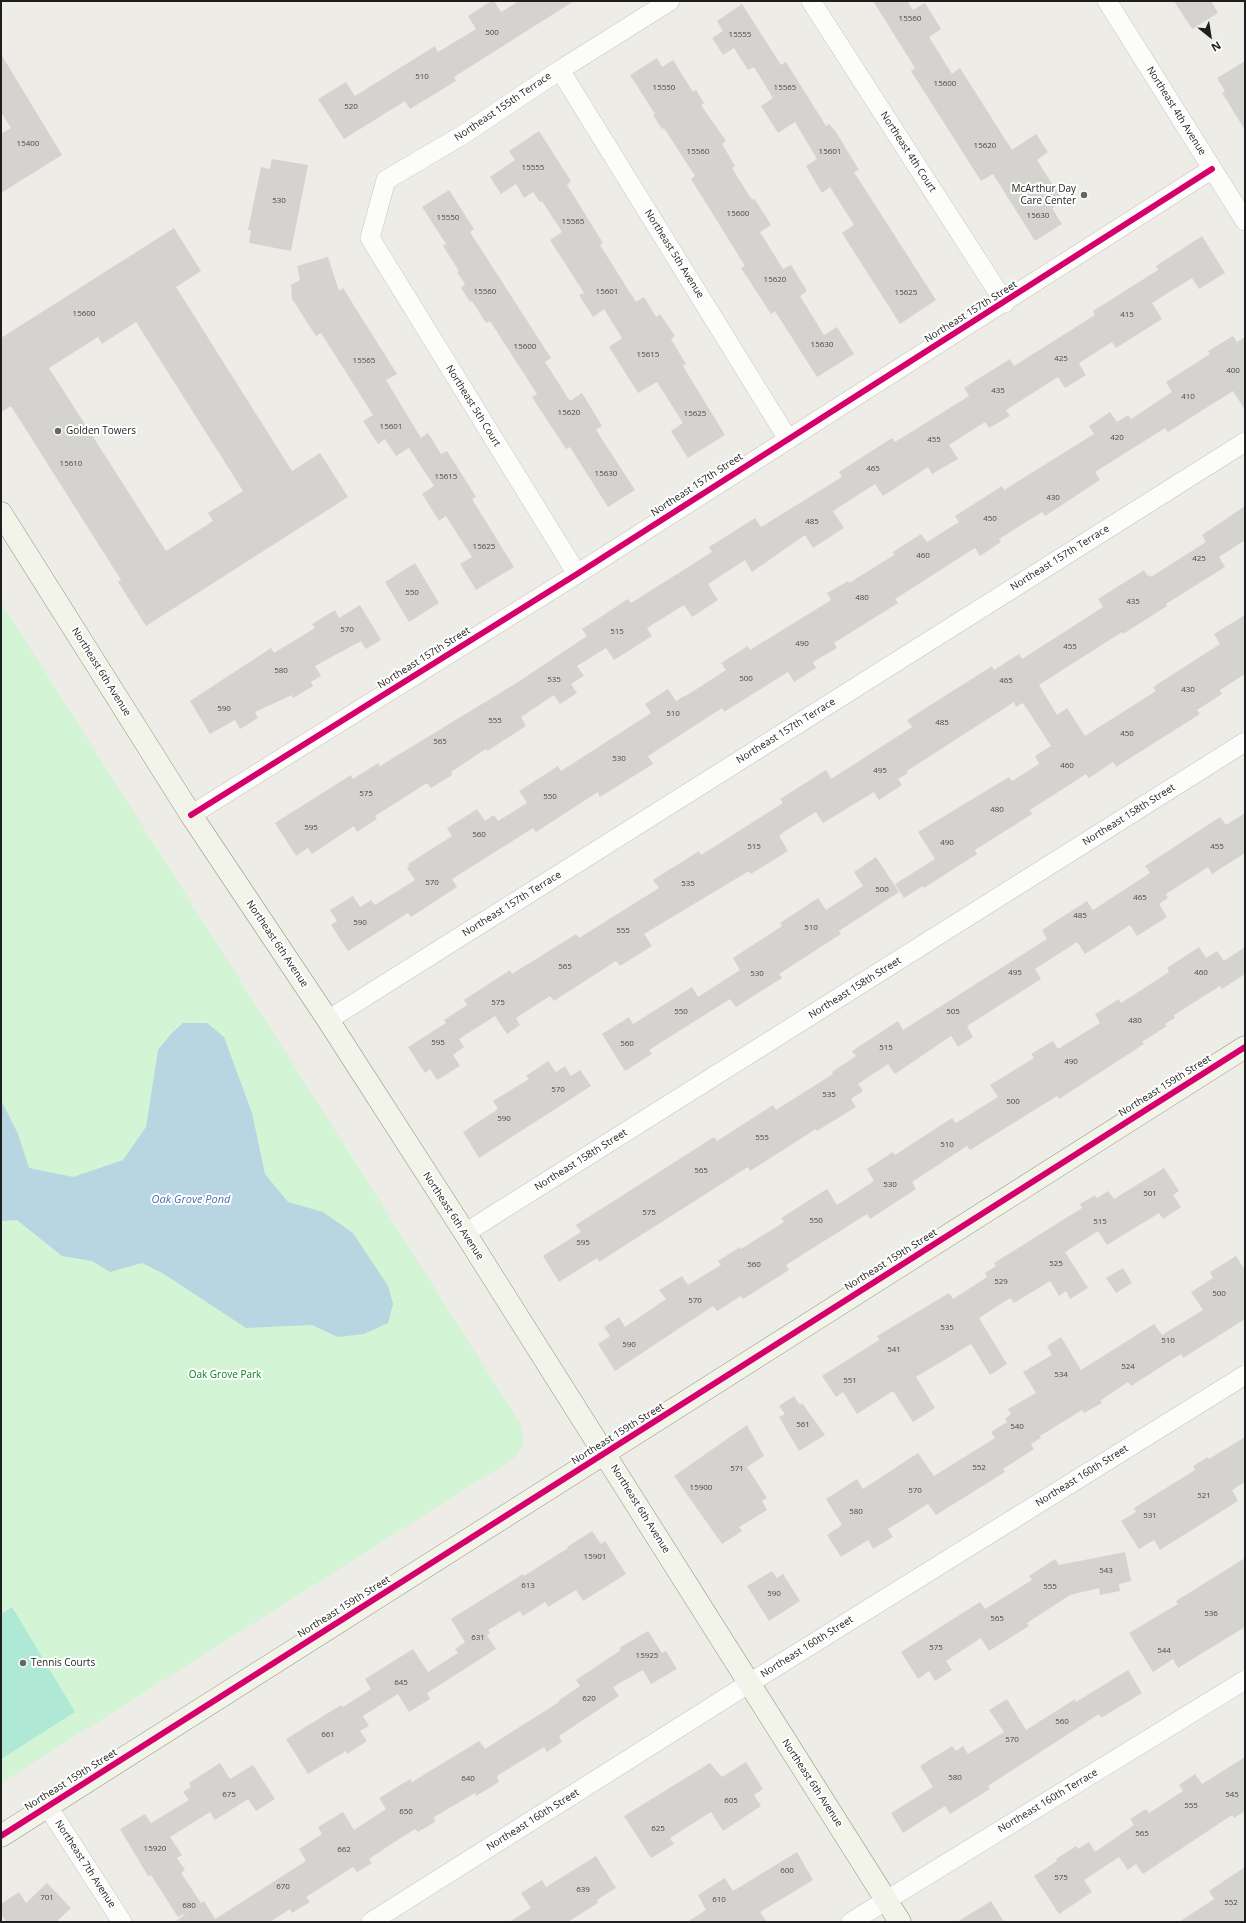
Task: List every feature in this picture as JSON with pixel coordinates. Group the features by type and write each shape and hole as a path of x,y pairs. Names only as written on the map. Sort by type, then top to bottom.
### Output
{"main road":[{"name":"Northeast 6th Avenue","path":"1,512 191,815 328,1020 605,1454 748,1684 900,1922"},
{"name":"Northeast 159th Street","path":"1,1836 1245,1048"}],"street":[{"name":"Northeast 155th Terrace","path":"370,238 386,180 464,134 560,70 670,1"},
{"name":"Northeast 4th Court","path":"811,1 1005,303"},
{"name":"Northeast 4th Avenue","path":"1107,1 1245,221"},
{"name":"Northeast 5th Avenue","path":"560,70 788,439"},
{"name":"Northeast 157th Street","path":"191,815 577,574 1005,303 1212,169"},
{"name":"Northeast 5th Court","path":"370,238 577,574"},
{"name":"Northeast 157th Terrace","path":"328,1020 1245,442"},
{"name":"Northeast 158th Street","path":"464,1233 1245,742"},
{"name":"Northeast 160th Street","path":"371,1922 748,1684 1245,1375"},
{"name":"Northeast 160th Terrace","path":"851,1922 1245,1680"},
{"name":"Northeast 7th Avenue","path":"48,1807 122,1922"}],"green space":[{"name":"Oak Grove Park","path":"1,602 520,1423 524,1442 516,1457 1,1783"},
{"name":"Tennis Courts","path":"12,1607 75,1712 1,1759 1,1614"}],"water":[{"name":"Oak Grove Pond","path":"183,1023 207,1023 224,1037 252,1113 265,1174 288,1202 323,1212 353,1233 388,1286 393,1304 388,1323 364,1334 338,1337 312,1325 246,1328 164,1274 142,1263 110,1272 92,1261 62,1256 17,1220 1,1221 1,1100 18,1134 29,1168 73,1177 123,1160 146,1127 158,1050 171,1034"}],"building":[{"path":"491,1 494,1 501,12 519,1 574,1 454,77 456,81 410,109 405,101 344,139 318,99 346,82 355,96 435,46 438,52 476,29 468,16"},
{"path":"873,1 907,1 913,10 925,3 941,29 929,37 952,74 960,68 1012,150 1036,134 1048,152 1037,160 1063,201 1052,208 1062,224 1035,241 993,174 981,181 911,71 915,68"},
{"path":"1174,1 1211,1 1218,13 1192,29"},
{"path":"742,4 781,65 786,62 826,126 829,124 836,132 859,170 854,172 936,300 900,324 842,233 854,225 830,187 822,193 806,166 817,159 795,122 778,133 761,106 773,98 754,67 748,70 734,48 723,55 712,38 723,31 717,21"},
{"path":"1,54 62,155 1,193 1,134 11,128 1,112"},
{"path":"657,58 662,67 673,60 693,92 696,90 704,103 701,105 726,141 722,144 735,166 732,168 752,200 754,198 771,225 760,232 783,269 791,265 807,291 800,296 824,335 837,327 854,354 817,377 775,311 771,314 741,268 745,266 691,179 695,176 664,128 662,129 653,115 655,114 630,75"},
{"path":"1245,61 1245,130 1222,93 1225,91 1217,78"},
{"path":"539,131 571,181 567,185 603,243 600,245 636,302 644,297 656,317 660,314 675,336 671,339 686,364 683,366 725,435 688,458 671,431 683,423 657,382 638,393 609,347 622,338 604,309 593,317 579,295 584,293 550,240 562,232 542,201 540,202 533,192 524,198 516,184 501,194 490,177 515,160 509,151"},
{"path":"272,159 308,165 291,251 249,243 251,230 248,230 261,167 270,169"},
{"path":"449,190 474,229 470,232 551,358 545,362 570,401 582,393 602,426 596,430 635,490 608,507 570,447 566,449 532,397 537,394 490,321 486,323 472,301 470,302 461,288 465,284 457,272 459,271 443,246 446,244 422,207"},
{"name":"Golden Towers","path":"174,228 201,271 176,287 292,471 320,453 348,497 146,626 118,582 121,580 11,406 1,412 1,338","holes":["136,322 243,491 208,513 213,521 166,551 49,368 98,337 102,344"]},
{"path":"1202,236 1225,273 1199,289 1192,278 1152,303 1162,319 1116,348 1112,342 1079,363 1086,375 1065,388 1058,377 1006,410 1010,416 989,428 985,422 949,445 958,459 932,474 928,467 883,496 875,484 833,511 844,528 813,548 805,535 752,572 745,560 708,584 718,600 692,617 684,605 647,628 652,636 614,660 606,648 577,666 584,676 571,684 577,693 560,704 554,695 521,717 526,726 487,751 486,749 451,772 452,775 431,788 427,783 375,816 377,819 357,832 354,826 312,854 308,848 296,856 275,823 351,775 353,779 378,763 380,766 518,682 587,636 582,629 628,599 631,603 712,552 709,547 755,518 761,527 842,477 839,472 892,438 895,442 969,396 964,388 973,382 1010,359 1014,366 1095,315 1093,311 1158,270 1156,266"},
{"path":"328,257 339,291 343,288 397,374 386,380 421,438 428,433 441,454 447,451 476,497 472,499 514,567 476,590 460,564 472,557 446,516 439,521 422,494 434,486 409,448 396,456 385,439 378,444 363,421 373,415 321,333 316,336 292,299 291,285 300,280 297,266"},
{"path":"1233,336 1237,342 1245,337 1245,410 1233,391 1168,432 1165,428 1095,472 1100,480 1045,516 1042,512 999,539 1001,542 980,556 975,548 895,599 898,603 834,643 837,648 813,662 816,668 794,682 788,672 724,712 722,708 648,756 653,764 600,797 598,792 536,832 533,828 452,879 457,887 411,917 408,913 348,951 331,925 337,921 330,910 353,896 360,907 371,900 375,905 415,880 407,868 409,866 408,864 452,836 447,828 477,809 485,821 494,815 498,821 527,803 519,791 558,766 561,771 651,713 645,704 668,689 676,701 684,697 726,670 721,663 748,646 750,650 831,600 827,593 848,581 849,583 894,555 893,552 921,534 927,542 959,522 955,516 1002,486 1004,490 1094,434 1089,426 1110,412 1117,422 1128,415 1131,419 1172,392 1166,382 1210,354 1208,351"},
{"path":"1245,506 1245,540 1219,557 1225,567 1166,604 1167,606 1123,634 1122,632 1039,685 1057,715 1067,708 1085,736 1156,691 1153,687 1220,644 1214,634 1245,615 1245,674 1220,690 1222,694 1197,710 1200,714 1116,767 1113,762 1089,778 1086,774 1030,810 1032,814 975,850 977,854 924,888 923,886 904,898 895,884 935,859 918,832 1009,777 1012,781 1039,764 1035,756 1051,746 1023,703 1016,707 1014,702 907,771 908,773 898,779 902,785 879,800 874,792 823,823 816,812 785,831 779,836 788,851 751,874 749,871 644,934 652,946 620,966 616,961 554,1001 550,996 516,1018 520,1025 507,1034 495,1016 459,1039 464,1047 453,1055 460,1066 437,1080 430,1069 425,1073 408,1047 446,1023 444,1020 467,1005 464,1000 510,970 512,974 576,934 579,938 659,888 653,880 699,851 701,855 783,803 780,799 826,770 831,779 912,727 907,720 992,666 994,670 1019,654 1022,659 1103,607 1098,599 1144,570 1148,576 1150,575 1151,577 1206,542 1202,535"},
{"path":"415,563 439,603 409,622 385,582"},
{"path":"360,605 381,640 366,649 361,641 315,666 321,676 311,682 313,686 293,698 292,695 255,712 258,718 240,729 235,720 210,734 190,701 271,648 274,653 315,628 312,624 335,610 339,618"},
{"path":"1245,813 1245,853 1212,874 1208,867 1166,894 1168,898 1159,904 1167,917 1137,936 1130,925 1085,954 1077,942 1035,969 1041,979 967,1026 973,1037 958,1047 951,1036 895,1074 888,1064 858,1084 863,1091 851,1099 856,1107 817,1131 816,1129 750,1171 748,1167 599,1262 597,1258 559,1282 543,1256 581,1232 576,1225 714,1137 717,1141 773,1105 776,1110 833,1074 832,1072 856,1056 852,1051 898,1021 903,1030 1047,939 1042,930 1087,901 1093,910 1150,873 1145,866 1220,817 1226,825"},
{"path":"876,857 899,892 839,931 841,934 779,974 782,978 736,1007 730,999 649,1050 652,1054 625,1071 602,1034 629,1017 633,1024 692,987 698,997 740,970 733,958 782,926 780,923 818,898 826,910 863,886 854,872"},
{"path":"1199,947 1206,958 1217,951 1224,961 1245,947 1245,974 1222,989 1220,986 1174,1015 1175,1018 1165,1024 1167,1026 1142,1042 1144,1044 1059,1099 1057,1096 970,1150 967,1146 912,1182 916,1189 870,1219 867,1214 786,1265 789,1270 743,1299 741,1296 717,1311 713,1306 615,1371 598,1344 610,1336 604,1327 619,1317 625,1327 666,1299 659,1290 682,1276 688,1285 721,1265 718,1261 740,1247 741,1249 784,1222 781,1218 827,1189 837,1205 874,1181 867,1169 893,1152 895,1155 952,1118 956,1123 998,1097 990,1085 1034,1058 1031,1054 1053,1041 1058,1049 1100,1023 1095,1014 1119,999 1121,1003 1169,972 1167,968"},
{"path":"548,1061 556,1072 565,1066 571,1076 580,1070 591,1086 479,1158 463,1132 498,1109 493,1101 529,1079 526,1076"},
{"path":"1164,1168 1179,1191 1173,1195 1181,1207 1163,1219 1159,1213 1107,1245 1098,1231 1065,1252 1088,1288 1070,1299 1066,1291 1059,1296 1050,1281 1014,1303 1010,1298 979,1318 1007,1364 990,1375 971,1344 916,1377 935,1408 913,1422 893,1391 857,1414 843,1392 836,1397 822,1376 879,1340 877,1336 949,1293 953,1299 987,1277 985,1273 996,1266 994,1263 1082,1208 1080,1204 1095,1195 1097,1198 1108,1191 1114,1199"},
{"path":"1236,1256 1245,1270 1245,1319 1183,1358 1181,1354 1131,1386 1128,1382 1100,1401 1102,1403 1084,1413 1082,1410 1040,1436 1041,1438 1031,1444 1034,1449 1003,1469 1005,1472 936,1515 928,1504 888,1529 893,1537 873,1549 868,1540 841,1557 827,1535 842,1525 826,1499 857,1479 863,1489 918,1453 934,1476 995,1438 991,1432 1007,1422 1005,1419 1011,1414 1008,1409 1036,1393 1023,1372 1052,1355 1047,1346 1061,1337 1081,1370 1154,1324 1162,1335 1203,1310 1191,1292 1213,1278 1210,1272"},
{"path":"1123,1268 1132,1283 1116,1293 1106,1278"},
{"path":"794,1396 800,1405 802,1403 825,1435 799,1451 779,1417 785,1414 779,1406"},
{"path":"747,1425 764,1456 747,1467 767,1498 762,1501 767,1510 739,1527 742,1531 722,1544 674,1476"},
{"path":"1245,1437 1245,1482 1232,1490 1238,1501 1160,1550 1154,1540 1139,1549 1121,1521 1136,1512 1134,1508 1195,1470 1193,1466 1208,1457 1209,1459"},
{"path":"592,1531 601,1544 605,1541 626,1574 583,1601 576,1590 548,1607 545,1602 523,1616 520,1611 488,1630 490,1633 487,1635 496,1649 427,1693 430,1699 409,1712 398,1694 363,1716 369,1726 360,1731 367,1741 347,1754 346,1751 308,1774 286,1739 341,1705 343,1707 371,1689 365,1679 413,1649 428,1672 458,1653 455,1649 465,1642 451,1619 523,1574 524,1576"},
{"path":"1125,1552 1131,1581 1119,1584 1120,1591 1100,1595 1099,1588 1070,1595 1027,1623 1029,1626 989,1651 981,1638 946,1661 952,1670 935,1681 929,1671 918,1679 901,1652 980,1602 985,1609 1032,1580 1029,1576 1055,1559 1059,1565"},
{"path":"1245,1558 1245,1627 1178,1668 1173,1659 1153,1672 1129,1633 1178,1604 1176,1601"},
{"path":"772,1571 777,1578 783,1574 800,1601 769,1621 747,1586"},
{"path":"648,1631 662,1653 666,1651 677,1669 651,1684 643,1670 613,1687 619,1696 559,1736 562,1742 547,1752 544,1747 497,1776 499,1782 476,1796 475,1793 434,1817 435,1822 418,1832 415,1829 369,1859 372,1863 357,1872 353,1867 306,1897 310,1902 292,1913 290,1909 270,1922 175,1922 187,1913 178,1917 151,1875 148,1876 120,1829 145,1814 151,1823 189,1800 183,1792 191,1787 189,1783 220,1763 230,1779 253,1765 275,1799 256,1811 248,1799 215,1820 210,1812 170,1837 182,1855 177,1858 185,1870 181,1873 201,1903 204,1901 215,1919 306,1861 299,1849 322,1834 318,1827 343,1812 354,1830 386,1809 379,1798 410,1779 412,1782 479,1741 485,1749 559,1702 558,1701 580,1686 576,1680 621,1650 619,1648"},
{"path":"1128,1670 1142,1693 1101,1718 1099,1714 988,1786 990,1789 950,1814 945,1806 903,1833 891,1813 933,1787 920,1766 952,1746 956,1751 963,1746 968,1754 1004,1732 989,1710 1007,1699 1026,1730 1075,1699 1076,1702"},
{"path":"1245,1757 1245,1811 1234,1818 1232,1815 1143,1874 1136,1864 1128,1870 1119,1857 1084,1880 1092,1892 1059,1914 1034,1876 1076,1846 1078,1849 1089,1842 1095,1852 1134,1825 1130,1819 1146,1809 1149,1813 1183,1791 1179,1785 1195,1774 1202,1784"},
{"path":"746,1762 763,1789 754,1795 761,1806 723,1831 711,1812 670,1838 674,1844 651,1858 624,1816 710,1763 722,1777"},
{"path":"797,1852 813,1880 760,1912 767,1922 687,1922 706,1910 698,1895 725,1878 733,1891"},
{"path":"596,1856 616,1888 597,1900 598,1903 568,1922 509,1922 531,1908 521,1893 542,1880 546,1887"},
{"path":"1245,1867 1245,1922 1179,1922 1214,1899 1209,1891"},
{"path":"47,1883 71,1908 56,1922 6,1922 1,1913 1,1904 19,1892 26,1903"},
{"path":"991,1901 1004,1922 957,1922"}],"cycle path":[{"path":"191,815 577,574 1212,169"},
{"path":"1,1836 1245,1047"}],"place":[{"name":"McArthur Day Care Center","path":"1084,195"},
{"name":"Golden Towers","path":"58,431"},
{"name":"Tennis Courts","path":"23,1663"}]}
